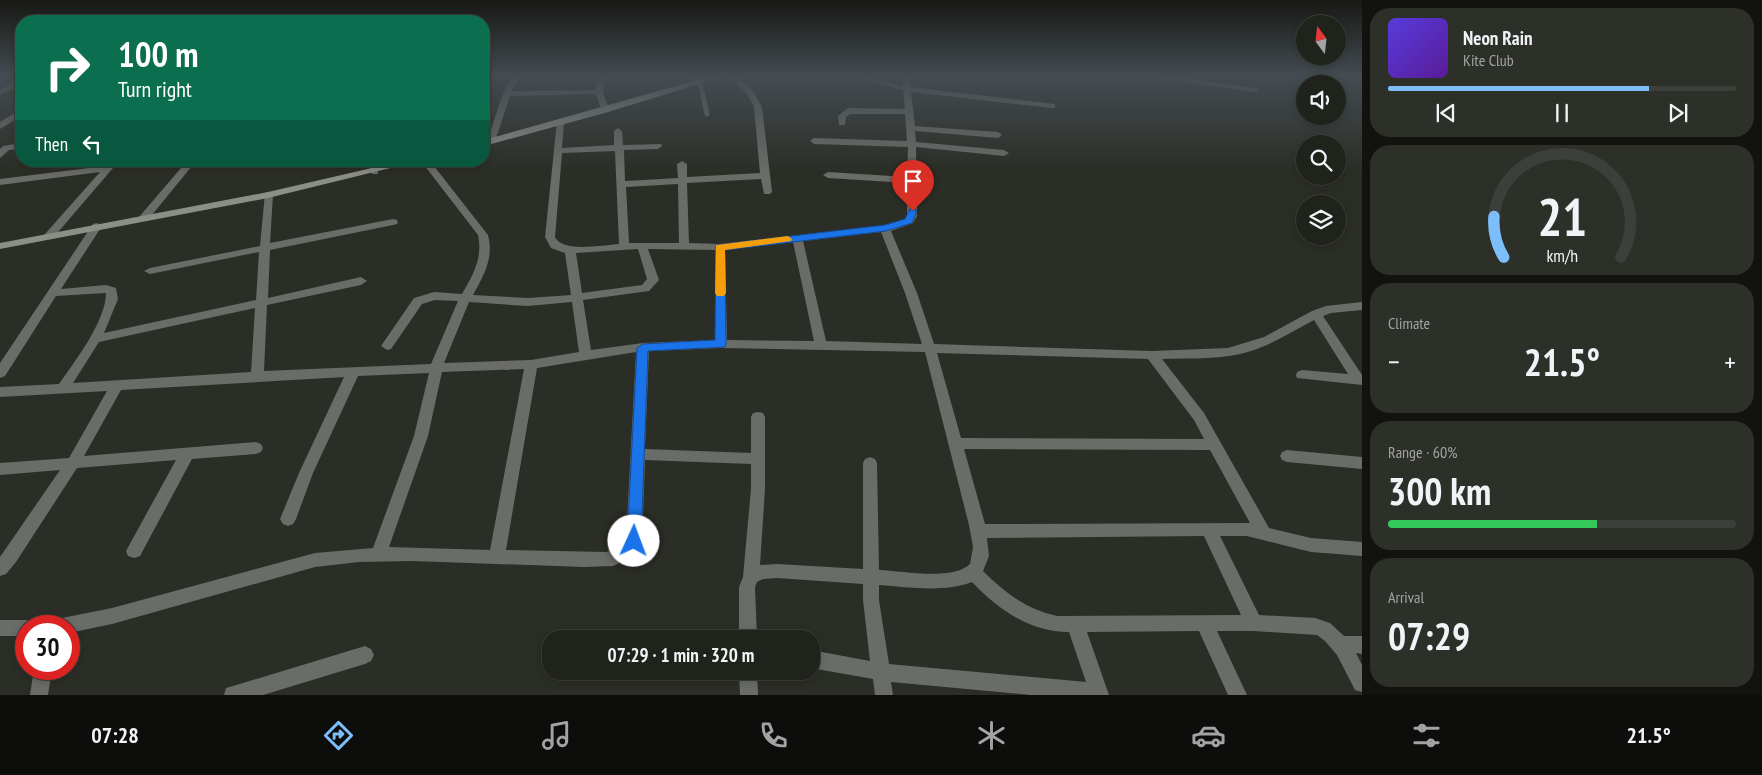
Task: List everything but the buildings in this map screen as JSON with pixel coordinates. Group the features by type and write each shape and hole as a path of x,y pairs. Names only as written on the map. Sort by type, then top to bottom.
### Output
{"street":[{"path":"490,137 502,107"},
{"path":"490,141 614,107"},
{"path":"758,107 767,192"},
{"path":"560,123 550,237 556,246 570,250 642,246 720,247 886,228 909,221 912,216 912,144 909,107"},
{"path":"842,124 842,116 848,111 909,112"},
{"path":"0,117 15,116"},
{"path":"0,126 15,118"},
{"path":"910,128 998,135"},
{"path":"618,131 624,247"},
{"path":"814,141 912,144 1004,153"},
{"path":"557,151 658,146"},
{"path":"0,154 6,148 15,147"},
{"path":"682,164 684,182 684,247"},
{"path":"63,173 69,167"},
{"path":"0,182 95,167"},
{"path":"49,236 108,167"},
{"path":"143,219 187,167"},
{"path":"0,246 97,226 268,195 370,167"},
{"path":"378,554 414,457 426,417 436,370 483,263 486,242 483,235 430,167"},
{"path":"828,175 911,180"},
{"path":"622,184 764,176"},
{"path":"257,376 268,195"},
{"path":"150,272 393,222"},
{"path":"0,373 97,226"},
{"path":"751,577 768,571 940,581 962,579 974,573 980,557 978,531 956,443 930,349 886,228"},
{"path":"797,238 821,345"},
{"path":"388,346 418,301 434,296 528,302 645,288 652,280 642,246"},
{"path":"720,247 721,344"},
{"path":"570,250 586,357"},
{"path":"94,339 361,281"},
{"path":"53,293 94,289 112,291 112,302 94,339 63,388"},
{"path":"0,392 257,376 436,370 531,364 643,348 721,344 821,345 1152,355 1228,352 1247,348 1274,337 1316,314 1330,309 1362,306"},
{"path":"1316,314 1360,379"},
{"path":"80,622 112,616 315,560 378,554 608,560 621,557 629,550 634,541 643,348"},
{"path":"1152,355 1186,398 1216,445 1263,532"},
{"path":"497,557 531,364"},
{"path":"288,519 306,473 353,372"},
{"path":"1302,375 1360,379"},
{"path":"0,569 73,463 117,386"},
{"path":"748,630 747,587 751,577 756,523 758,417"},
{"path":"956,443 1216,445"},
{"path":"0,469 256,448"},
{"path":"134,550 187,454"},
{"path":"638,454 758,459"},
{"path":"1287,456 1362,463"},
{"path":"870,463 871,600 884,695"},
{"path":"978,531 1247,529 1311,545 1362,549"},
{"path":"1209,530 1254,623"},
{"path":"974,573 993,593 1019,612 1037,620 1075,624 1254,623 1324,628 1338,644 1362,683"},
{"path":"1204,623 1238,695"},
{"path":"820,662 881,672 1100,693 1075,624"},
{"path":"0,628 15,628"},
{"path":"1338,644 1362,646"},
{"path":"233,695 364,655"},
{"path":"39,695 41,680"},
{"path":"748,680 749,695"}],"lane":[{"path":"706,107 707,114"}],"slow traffic":[{"path":"720,293 720,247 788,239"}],"route":[{"path":"634,541 643,348 721,344 720,247 886,228 909,221 913,211"}]}
